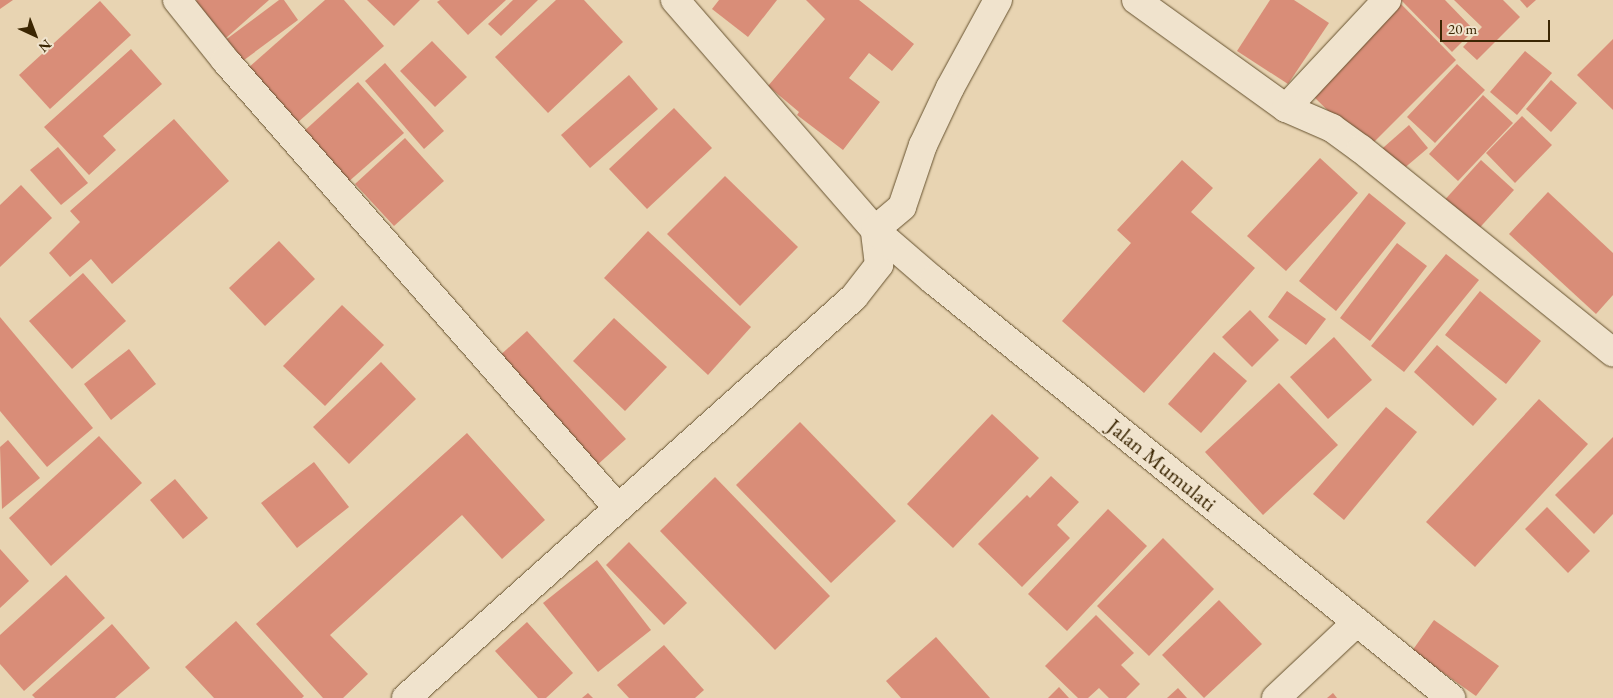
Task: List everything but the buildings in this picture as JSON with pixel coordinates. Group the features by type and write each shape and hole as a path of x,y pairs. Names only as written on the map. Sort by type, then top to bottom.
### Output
{"street":[{"path":"177,0 225,60 617,507"},
{"name":"Jalan Mumulati","path":"675,0 875,230 940,286 1451,698"},
{"path":"406,698 870,280 880,265 875,230 902,207 927,137 979,29 998,0"},
{"path":"1136,0 1286,108 1332,128 1361,149 1613,352"},
{"path":"1286,108 1387,0"},
{"path":"1276,698 1357,622"}]}
